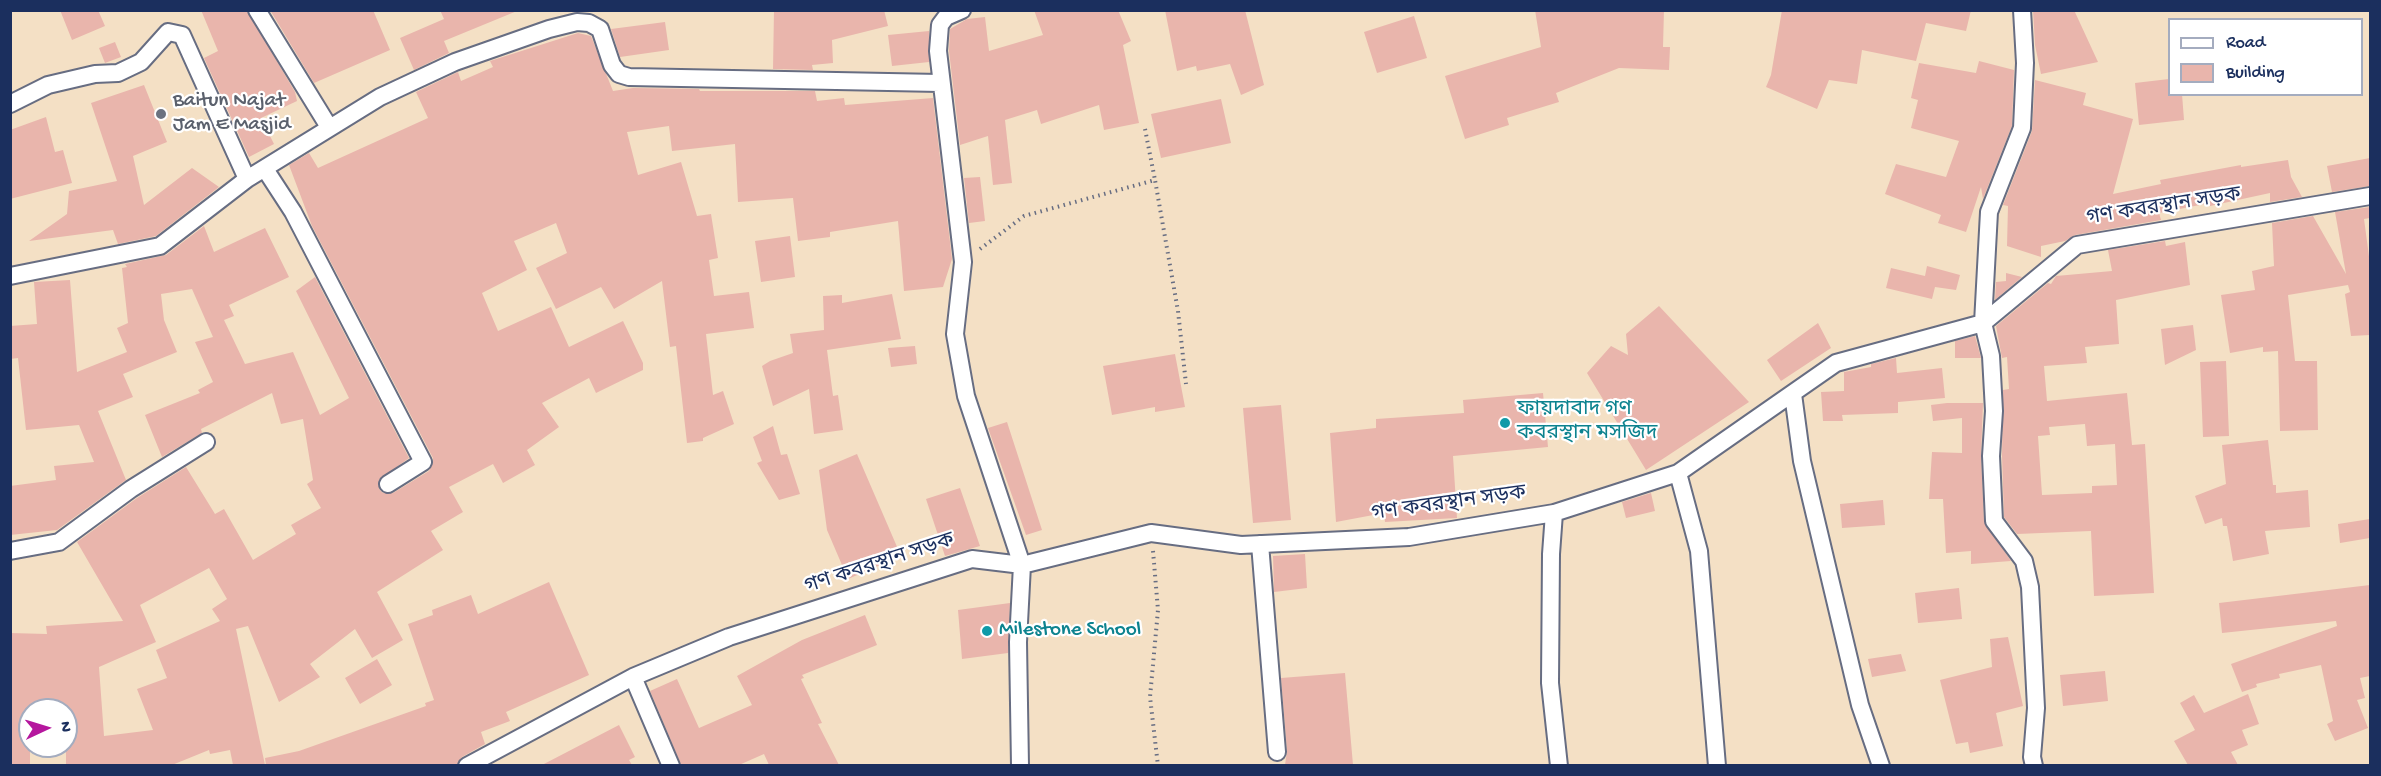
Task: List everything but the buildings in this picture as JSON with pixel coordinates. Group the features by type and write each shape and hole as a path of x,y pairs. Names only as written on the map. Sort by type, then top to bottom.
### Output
{"street":[{"path":"257,10 329,127"},
{"path":"962,10 946,16 940,25 938,51 940,84 963,262 955,334 966,396 1022,565 1018,642 1020,765"},
{"path":"2022,10 2025,72 2022,128 1989,212 1983,323 1990,356 1994,411 1991,456 1994,521 2024,561 2030,587 2036,708 2032,757 2034,765"},
{"path":"10,276 160,246 247,179 380,97 435,70 549,29 577,22 589,23 600,29 612,65 619,74 629,77 940,84"},
{"path":"10,104 48,86 95,74 118,73 141,62 168,32 182,35 247,179"},
{"path":"265,168 293,212 423,462 388,484"},
{"name":"গণ কবরস্থান সড়ক","path":"467,765 633,677 729,637 972,559 1022,565 1151,532 1241,545 1409,537 1554,513 1678,473 1836,363 1983,323 2077,245 2370,196"},
{"path":"1793,394 1802,461 1860,705 1881,765"},
{"path":"10,551 59,542 130,489 206,442"},
{"path":"1678,473 1699,551 1717,765"},
{"path":"1554,513 1551,554 1550,683 1559,765"},
{"path":"1260,544 1277,752"},
{"path":"633,677 671,765"}],"path":[{"path":"1145,129 1178,311 1186,384"},
{"path":"963,262 1024,216 1155,180"},
{"path":"1151,532 1158,610 1150,697 1158,765"}],"place":[{"name":"Baitun Najat Jam E Masjid","path":"161,114"},
{"name":"ফায়দাবাদ গণ কবরস্থান মসজিদ","path":"1505,423"},
{"name":"Milestone School","path":"987,631"}]}
